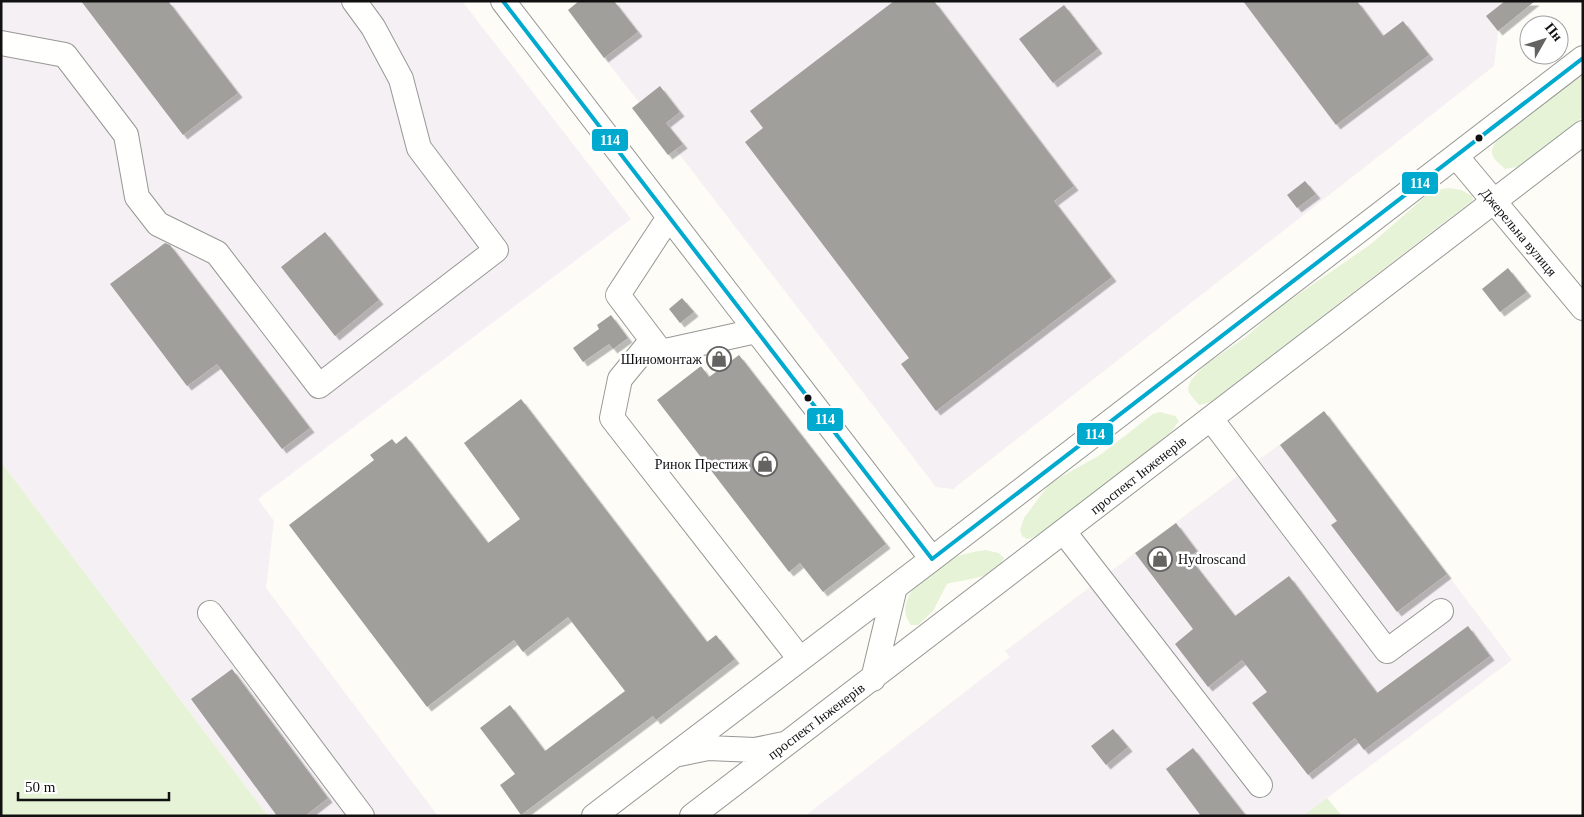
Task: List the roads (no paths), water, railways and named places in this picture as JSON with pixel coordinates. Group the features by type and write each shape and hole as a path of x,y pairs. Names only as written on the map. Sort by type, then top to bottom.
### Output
{"street":[{"path":"1,43 65,54 126,134 137,197 158,224 217,254 319,386 496,250 419,148 401,79 373,27 354,1"},
{"path":"503,1 932,559"},
{"path":"594,816 932,559 1583,58"},
{"name":"проспект Інженерів","path":"692,816 1583,134"},
{"name":"Джерельна вулиця","path":"1456,156 1583,308"},
{"path":"669,217 618,295 661,352 756,330"},
{"path":"652,340 620,379 612,418 800,659"},
{"path":"1211,419 1388,651 1441,611"},
{"path":"1064,532 1260,785"},
{"path":"873,679 895,587"},
{"path":"210,613 362,816"},
{"path":"674,754 708,748 755,750 787,744"}],"place":[{"name":"Шиномонтаж","path":"719,359"},
{"name":"Ринок Престиж","path":"765,464"},
{"name":"Hydroscand","path":"1160,559"}]}
